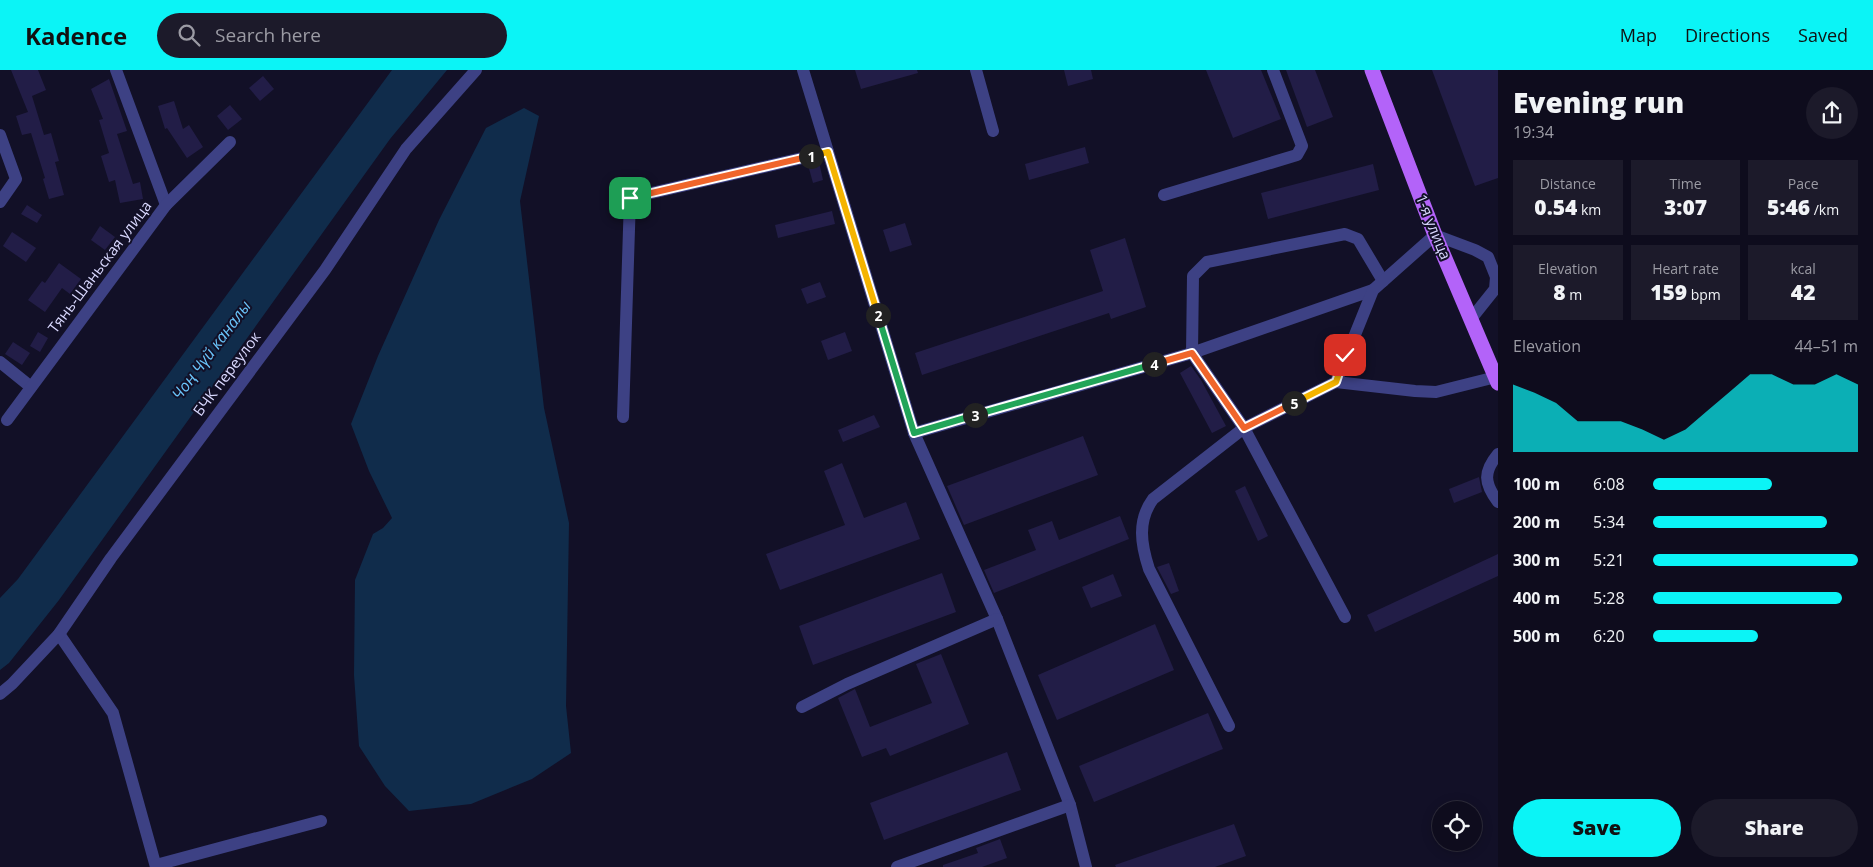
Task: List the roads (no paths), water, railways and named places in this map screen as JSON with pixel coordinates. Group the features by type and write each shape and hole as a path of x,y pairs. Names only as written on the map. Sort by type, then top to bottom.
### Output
{"main road":[{"name":"1-я улица","path":"1372,70 1435,235 1497,380"}],"street":[{"path":"116,70 166,206"},
{"name":"БЧК переулок","path":"0,694 12,684 59,634 111,558 324,270 406,149 476,70"},
{"path":"802,70 914,433 997,619 1070,805 1086,867"},
{"path":"976,70 993,131"},
{"path":"1164,195 1297,155 1302,146 1273,70"},
{"path":"0,135 16,179 0,202"},
{"name":"Тянь-Шаньская улица","path":"7,420 166,206 230,142"},
{"path":"623,417 630,198 828,152"},
{"path":"1345,617 1244,428 1192,353 1193,276 1207,262 1345,234 1358,240 1383,281"},
{"path":"914,433 1192,353 1373,290 1435,235 1488,257 1496,277 1495,289 1471,319"},
{"path":"1336,382 1345,355 1373,290"},
{"path":"0,362 31,387"},
{"path":"1229,726 1149,569 1143,551 1142,525 1145,510 1153,499 1244,428 1336,382 1436,392 1497,380"},
{"path":"1498,454 1488,465 1486,478 1490,492 1498,502"},
{"path":"802,707 847,684 997,619"},
{"path":"59,634 113,713 156,866 321,821"},
{"path":"896,867 1070,805"}],"water":[{"name":"Чоң Чүй каналы","path":"392,70 447,70 390,139 59,600 9,663 0,670 0,598 18,579"},
{"path":"524,108 539,116 520,201 544,408 569,523 566,706 571,753 532,779 471,804 409,811 385,786 359,746 354,675 355,580 373,534 383,528 392,518 369,471 351,424 378,356 439,220 486,128"}]}
